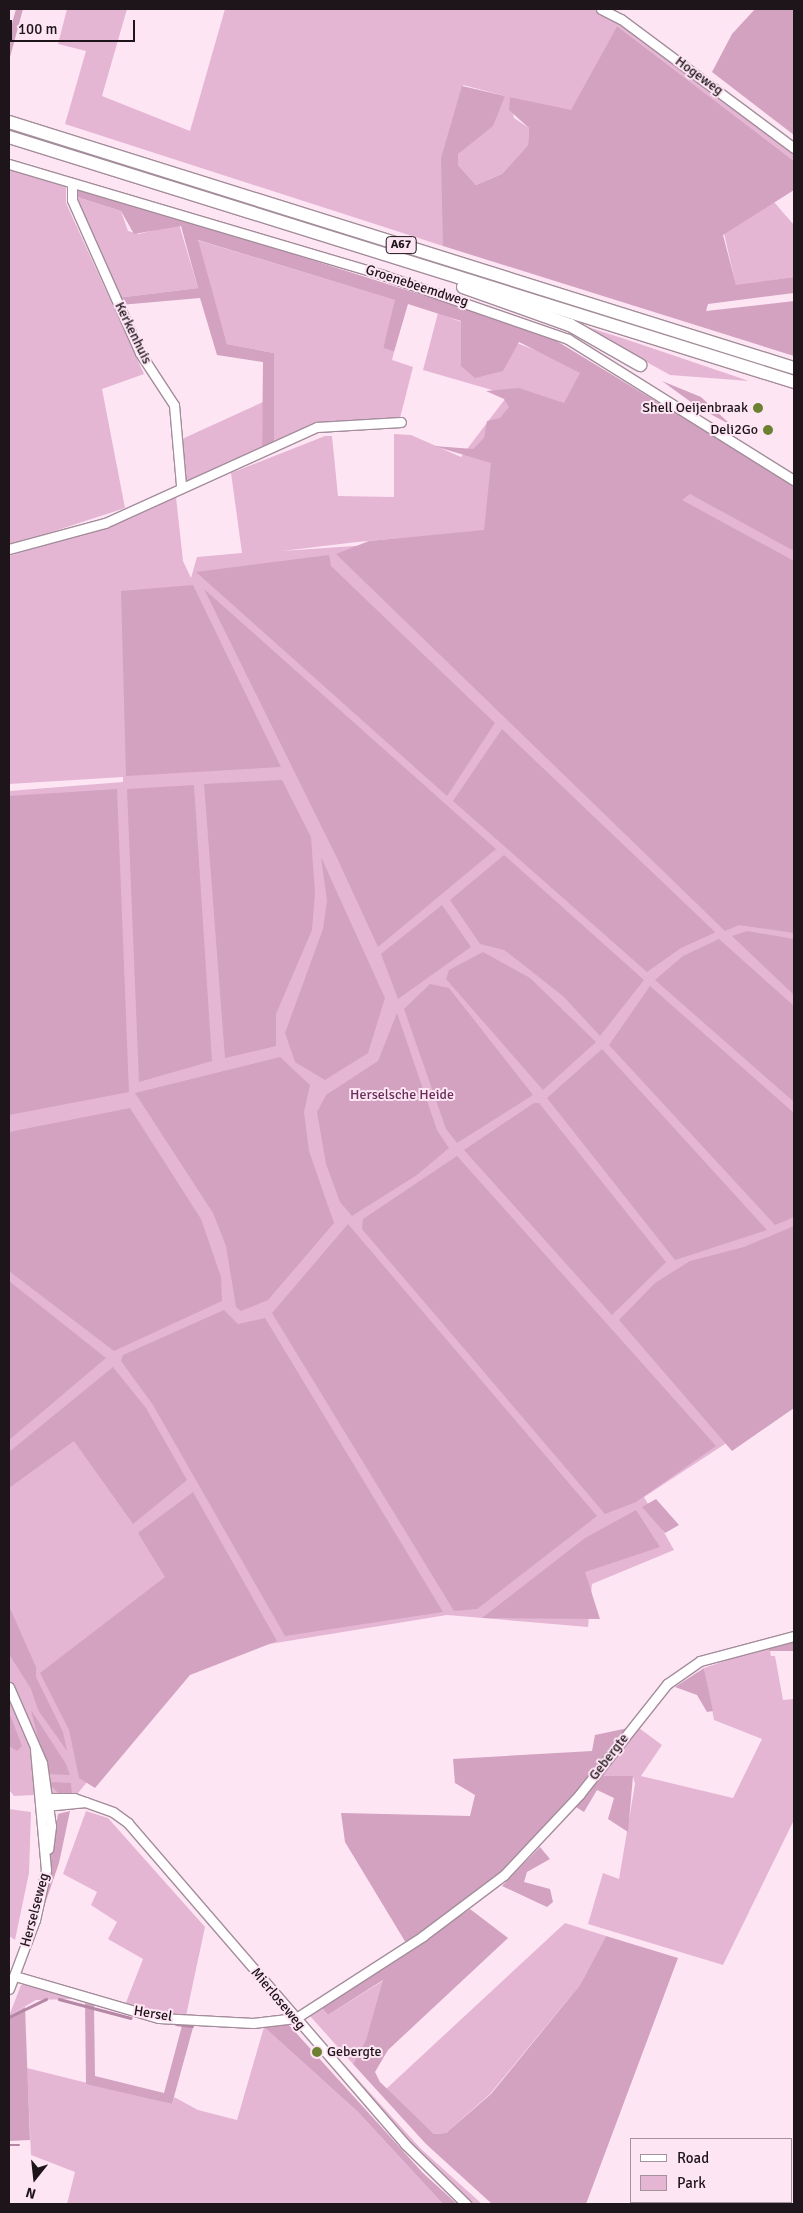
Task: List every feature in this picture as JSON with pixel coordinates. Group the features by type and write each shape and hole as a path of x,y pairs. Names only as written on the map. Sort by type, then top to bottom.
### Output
{"highway":[{"name":"A67","path":"9,122 794,368"},
{"name":"A67","path":"9,137 794,382"},
{"name":"A67","path":"392,256 570,325 640,364"}],"street":[{"name":"Hogeweg","path":"601,9 621,19 794,148"},
{"name":"Groenebeemdweg","path":"9,164 383,275 568,339 794,480"},
{"name":"Kerkenhuis","path":"72,183 72,200 140,353 174,405 181,486"},
{"path":"9,549 105,523 181,486 316,427 401,422"},
{"name":"Gebergte","path":"296,2018 424,1936 504,1875 579,1795 667,1684 700,1662 794,1636"},
{"name":"Herselseweg","path":"9,1687 36,1749 47,1803 46,1857 35,1920 9,1989"},
{"name":"Mierloseweg","path":"47,1803 86,1802 128,1823 405,2144 466,2204"},
{"name":"Hersel","path":"15,1976 159,2018 252,2023 296,2018"}],"green space":[{"path":"16,9 23,9 9,61 9,34"},
{"path":"67,9 127,9 102,96 190,131 225,9 594,9 620,20 734,105 794,152 794,161 617,26 571,111 510,97 514,118 529,128 528,145 502,174 476,185 458,165 458,154 505,96 463,85 443,246 65,124 86,51 58,44"},
{"path":"755,9 794,9 794,135 712,72 732,34"},
{"path":"617,26 794,161 794,190 723,235 736,285 794,277 794,293 708,304 706,311 794,301 794,356 443,246 441,158 462,86 505,96 493,126 458,154 458,165 476,185 502,174 528,145 529,128 509,110 510,97 571,110"},
{"path":"9,167 66,183 66,203 144,374 102,389 125,508 9,546"},
{"path":"76,185 545,334 794,485 794,551 690,494 682,500 794,561 794,933 739,925 725,931 336,554 369,541 484,530 491,463 434,446 473,449 484,438 487,421 500,418 509,407 504,399 486,391 519,388 564,403 580,373 519,342 503,371 475,378 461,366 461,321 408,304 394,352 383,348 395,300 198,240 227,344 274,353 274,443 262,448 263,362 217,355 200,298 120,305 117,298 198,288 181,226 134,234 121,211 74,196"},
{"path":"74,196 121,211 128,231 139,234 179,224 198,288 117,298"},
{"path":"774,202 794,225 794,277 736,286 724,233"},
{"path":"197,240 396,300 383,348 394,352 392,360 413,367 399,422 333,424 274,443 274,353 227,344"},
{"name":"Herselsche Heide","path":"438,313 582,368 794,496 794,1399 644,1497 674,1550 592,1584 588,1627 447,1615 190,1657 78,1793 14,1796 9,1790 9,791 123,782 123,777 9,784 9,556 109,525 176,497 183,561 191,578 197,557 242,553 231,473 325,436 332,436 338,496 394,497 394,434 411,435 461,457 505,399 492,390 423,370","holes":["483,531 483,537 282,551 357,542"]},
{"path":"578,324 625,339 749,381 670,375"},
{"path":"662,381 701,397 731,425 699,408"},
{"path":"263,402 262,448 184,482 182,439"},
{"path":"329,555 331,566 495,723 447,796 196,572"},
{"path":"193,585 281,767 126,776 121,591"},
{"path":"204,589 496,849 378,947 338,860"},
{"path":"502,729 715,932 681,948 647,972 453,801"},
{"path":"282,780 311,837 315,893 312,930 276,1014 276,1046 225,1058 204,784"},
{"path":"194,785 212,1061 139,1082 127,789"},
{"path":"117,789 129,1092 9,1115 9,796"},
{"path":"504,855 644,980 600,1036 564,997 525,966 504,950 480,944 450,900"},
{"path":"321,857 385,998 368,1053 325,1080 295,1062 285,1033 323,929 327,901"},
{"path":"442,905 471,947 398,999 381,954"},
{"path":"747,931 794,939 794,995 732,936"},
{"path":"719,939 794,1006 794,1102 655,980 683,956"},
{"path":"483,952 530,978 596,1042 543,1090 446,979 449,970"},
{"path":"430,984 449,988 533,1095 457,1143 446,1129 404,1009"},
{"path":"650,986 794,1113 794,1216 790,1219 775,1225 609,1045"},
{"path":"397,1013 437,1130 449,1148 417,1175 352,1216 340,1202 326,1164 317,1112 326,1095 378,1061"},
{"path":"602,1049 767,1230 675,1260 547,1098"},
{"path":"280,1057 310,1085 304,1112 309,1151 334,1223 268,1300 241,1311 236,1307 226,1246 213,1213 135,1093"},
{"path":"534,1103 539,1103 666,1262 612,1315 464,1150"},
{"path":"130,1108 201,1219 221,1277 222,1301 114,1351 9,1271 9,1132"},
{"path":"457,1156 716,1446 636,1502 605,1514 362,1229 363,1219"},
{"path":"348,1224 597,1516 477,1609 454,1611 272,1313"},
{"path":"794,1226 794,1408 732,1451 619,1320 655,1283 690,1261 744,1247"},
{"path":"9,1281 106,1358 9,1440"},
{"path":"224,1310 238,1324 265,1318 443,1612 285,1636 153,1405 121,1361 123,1355"},
{"path":"113,1367 146,1408 187,1480 133,1524 74,1441 9,1488 9,1452"},
{"path":"193,1492 277,1641 190,1675 95,1788 79,1778 69,1730 40,1673 165,1577 138,1533"},
{"path":"656,1499 679,1525 665,1533 642,1507"},
{"path":"636,1510 660,1547 585,1572 600,1619 482,1618 585,1538"},
{"path":"9,1606 36,1667 36,1677 63,1732 67,1751 38,1710 31,1689 9,1654"},
{"path":"769,1641 794,1641 794,1651 769,1651"},
{"path":"769,1646 771,1656 775,1656 783,1700 794,1699 794,1820 723,1965 588,1924 603,1873 619,1879 635,1784 633,1776 601,1776 639,1728 662,1745 641,1776 733,1798 762,1739 714,1720 704,1668"},
{"path":"704,1668 713,1711 707,1712 697,1695 675,1687"},
{"path":"31,1710 66,1764 70,1775 47,1774"},
{"path":"9,1712 22,1746 17,1751 9,1746"},
{"path":"628,1728 562,1810 493,1882 406,1943 345,1842 341,1813 470,1816 475,1795 455,1783 453,1759 592,1751 595,1735"},
{"path":"601,1776 633,1776 628,1832 608,1819 614,1798 597,1790 584,1812 576,1807"},
{"path":"48,1782 71,1783 72,1795 59,1794"},
{"path":"9,1809 31,1812 29,1873 15,1940 9,1936"},
{"path":"70,1811 59,1863 39,1921 58,1814"},
{"path":"86,1811 108,1818 205,1927 186,2016 125,2005 143,1959 108,1939 117,1922 91,1905 97,1892 63,1874"},
{"path":"540,1847 550,1859 527,1872 524,1882 550,1889 553,1902 547,1907 502,1886"},
{"path":"470,1909 508,1938 388,2050 375,2072 380,2082 434,2134 446,2133 491,2094 580,1985 606,1936 678,1958 586,2204 492,2204 426,2144 353,2064 366,2040 383,1980 328,2015 322,2008"},
{"path":"565,1923 606,1936 580,1985 490,2094 446,2133 434,2134 386,2089"},
{"path":"384,1980 366,2041 353,2064 310,2016 322,2008 328,2015"},
{"path":"21,1985 35,1985 74,1999 36,2000 9,2016"},
{"path":"85,2003 94,2005 95,2076 164,2093 183,2022 194,2024 172,2104 86,2084"},
{"path":"25,2007 30,2140 9,2141 9,2016"},
{"path":"304,2020 421,2149 482,2204 469,2204 428,2166"},
{"path":"288,2024 423,2173 457,2204 443,2204 358,2112 264,2027"},
{"path":"264,2027 358,2112 443,2204 67,2204 75,2172 31,2155 27,2068 172,2104 174,2097 198,2110 237,2120"}],"waterway":[{"path":"9,2017 46,1999"},
{"path":"59,1999 131,2018"},
{"path":"176,2024 192,2026"},
{"path":"9,2145 19,2145"}],"place":[{"name":"Shell Oeijenbraak","path":"758,408"},
{"name":"Deli2Go","path":"768,430"},
{"name":"Gebergte","path":"317,2052"}]}
